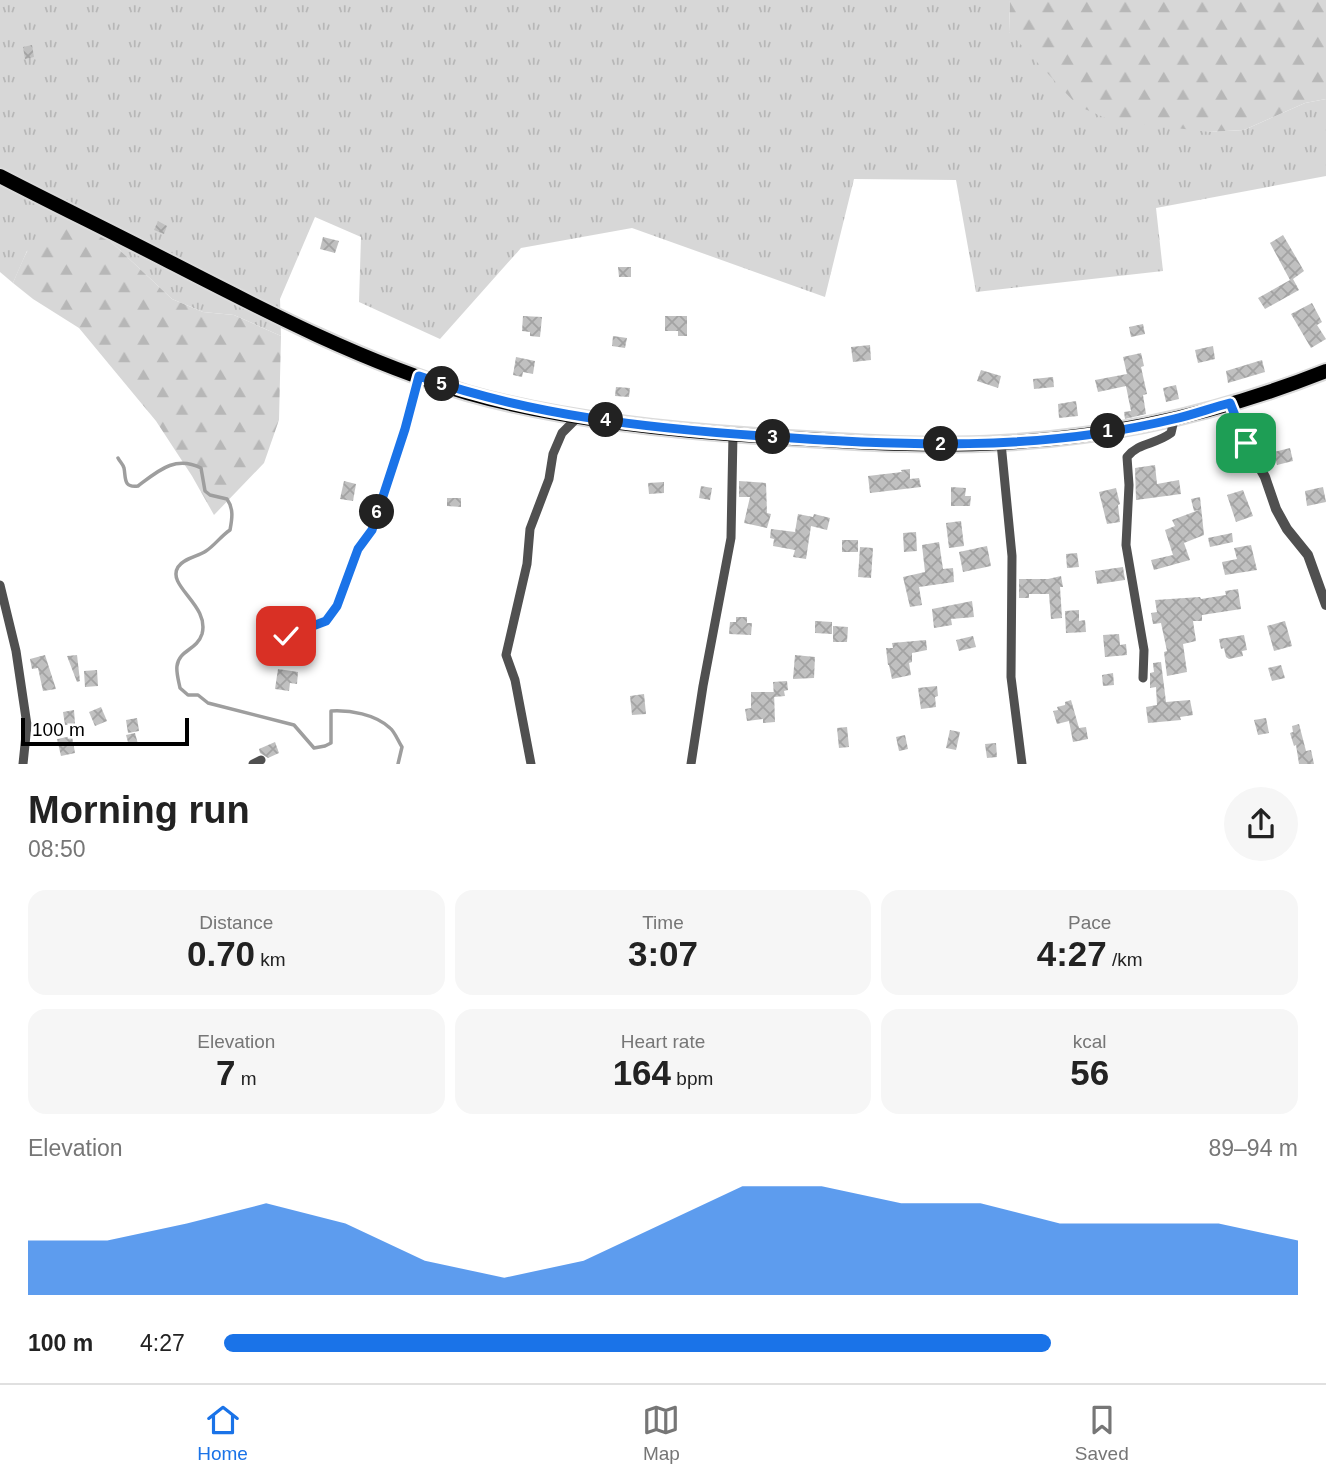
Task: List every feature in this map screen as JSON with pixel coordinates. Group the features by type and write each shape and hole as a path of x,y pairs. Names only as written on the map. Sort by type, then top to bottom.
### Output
{"main road":[{"path":"0,176 342,347 419,376 498,401 666,429 898,444 1000,443 1073,436 1174,419 1326,371"}],"street":[{"path":"286,636 326,621 337,606 358,549 372,530 419,376"},
{"path":"1230,403 1246,443 1265,477 1276,509 1287,530 1308,555 1326,605"},
{"path":"531,764 515,680 506,655 527,564 530,529 562,433 579,416"},
{"path":"1143,678 1144,650 1126,545 1129,485 1127,457 1132,450 1161,441 1171,433 1174,419"},
{"path":"691,764 731,538 733,434"},
{"path":"1000,443 1012,556 1012,677 1022,764"},
{"path":"0,585 16,651 27,724 23,764"}],"green space":[{"path":"0,0 1010,0 1009,32 1209,132 1244,130 1305,103 1326,99 1326,176 1156,208 1163,271 976,292 956,180 854,179 825,297 632,228 521,248 440,339 359,302 361,237 315,217 280,299 281,336 234,315 203,312 172,299 108,239 27,251 13,283 0,272"},
{"path":"1010,0 1326,0 1326,99 1305,103 1244,130 1209,132 1110,120 1078,106 1009,32"},
{"path":"58,220 108,239 172,299 203,312 234,315 281,336 279,420 264,463 214,515 156,421 79,328 13,283 35,239"}],"building":[{"path":"32,45 34,57 25,59 23,47"},
{"path":"158,221 167,226 164,234 154,230"},
{"path":"1283,235 1304,271 1293,279 1299,290 1265,309 1258,298 1290,280 1270,243"},
{"path":"323,237 339,241 335,253 320,249"},
{"path":"618,267 631,267 631,277 619,277"},
{"path":"1312,303 1322,322 1317,325 1326,339 1311,348 1291,314"},
{"path":"523,316 542,317 540,337 530,336 530,332 522,331"},
{"path":"665,316 687,316 687,336 678,336 678,331 665,331"},
{"path":"1143,324 1145,334 1131,337 1129,327"},
{"path":"613,336 627,338 625,348 612,346"},
{"path":"870,345 871,360 853,362 851,347"},
{"path":"1213,346 1215,359 1198,363 1195,350"},
{"path":"1141,353 1147,394 1143,395 1146,414 1125,419 1124,412 1131,411 1126,386 1098,392 1095,380 1127,374 1123,357"},
{"path":"516,357 535,361 533,374 523,372 522,377 513,375"},
{"path":"1262,360 1265,372 1228,383 1226,371"},
{"path":"981,370 1001,376 998,388 977,381"},
{"path":"1053,377 1054,387 1034,389 1033,379"},
{"path":"1176,385 1179,399 1166,402 1163,388"},
{"path":"616,387 630,388 629,397 615,396"},
{"path":"1076,401 1078,416 1059,418 1058,404"},
{"path":"1290,448 1293,461 1277,465 1274,452"},
{"path":"1155,465 1157,484 1179,480 1181,494 1136,500 1135,468"},
{"path":"910,469 910,479 919,478 921,487 870,493 868,476"},
{"path":"344,481 356,484 353,501 340,499"},
{"path":"739,481 766,483 767,513 771,514 767,528 744,523 750,497 739,497"},
{"path":"664,482 664,493 649,494 648,483"},
{"path":"701,486 712,488 710,500 699,498"},
{"path":"951,487 966,488 965,496 971,496 970,506 951,506"},
{"path":"1323,487 1326,502 1307,506 1305,491"},
{"path":"1116,488 1120,504 1120,522 1107,524 1099,492"},
{"path":"1243,490 1253,516 1236,522 1227,495"},
{"path":"1200,497 1204,535 1184,543 1190,560 1154,570 1151,560 1173,555 1165,530 1175,526 1172,520 1199,510 1194,511 1191,499"},
{"path":"447,498 461,498 461,507 447,506"},
{"path":"798,514 830,518 827,530 811,526 806,559 793,557 795,550 773,546 774,539 770,538 771,529 795,532"},
{"path":"961,521 964,546 949,548 946,523"},
{"path":"916,532 917,551 904,552 903,533"},
{"path":"1232,533 1233,542 1210,547 1208,538"},
{"path":"842,540 858,540 858,552 842,552"},
{"path":"939,542 943,569 953,568 954,582 919,587 922,605 910,607 903,577 925,572 922,545"},
{"path":"1251,545 1257,570 1225,575 1222,562 1237,559 1234,548"},
{"path":"987,546 991,566 963,572 959,552"},
{"path":"860,547 873,548 871,578 858,577"},
{"path":"1077,553 1079,567 1067,568 1066,554"},
{"path":"1123,567 1125,580 1097,584 1095,571"},
{"path":"1061,576 1062,618 1051,619 1049,594 1029,594 1029,598 1019,598 1019,579"},
{"path":"1238,589 1241,609 1202,615 1202,621 1193,621 1196,641 1183,644 1187,672 1167,676 1164,652 1167,651 1161,623 1153,624 1151,613 1157,612 1155,600 1201,599 1226,595 1225,591"},
{"path":"972,601 974,617 951,619 952,625 934,628 932,609"},
{"path":"1079,610 1079,621 1085,620 1086,632 1066,633 1065,611"},
{"path":"736,617 747,617 747,623 752,623 751,635 729,634 730,622 736,622"},
{"path":"815,621 832,622 832,634 815,633"},
{"path":"1285,621 1292,646 1274,651 1267,626"},
{"path":"833,626 848,627 847,642 833,642"},
{"path":"1119,634 1120,645 1126,644 1127,655 1105,657 1103,635"},
{"path":"1244,635 1247,650 1242,651 1243,656 1229,659 1226,657 1219,639"},
{"path":"973,636 976,647 959,651 956,640"},
{"path":"926,640 927,650 912,653 912,662 909,663 911,675 892,679 886,648 893,648 892,643"},
{"path":"45,655 56,689 43,691 38,668 32,669 30,659"},
{"path":"77,655 80,681 77,682 67,656"},
{"path":"795,655 815,657 814,678 793,679"},
{"path":"1161,662 1166,702 1190,700 1193,715 1180,717 1181,720 1148,723 1146,707 1157,705 1156,687 1150,688 1150,673 1154,672 1153,663"},
{"path":"1281,665 1285,678 1272,681 1268,668"},
{"path":"278,669 298,672 297,684 290,683 289,691 275,689"},
{"path":"97,670 98,686 85,687 84,671"},
{"path":"1113,673 1114,685 1103,686 1102,675"},
{"path":"787,681 788,690 784,691 785,696 774,697 773,682"},
{"path":"937,686 936,707 921,709 918,688"},
{"path":"751,692 774,692 775,722 763,723 763,719 747,721 745,709 751,708"},
{"path":"644,694 646,714 632,715 630,696"},
{"path":"1071,700 1079,728 1086,727 1088,739 1073,742 1069,721 1057,724 1053,711"},
{"path":"101,707 107,721 95,726 89,712"},
{"path":"74,710 75,724 65,725 63,712"},
{"path":"137,718 139,731 128,733 126,720"},
{"path":"1266,718 1269,733 1258,735 1254,720"},
{"path":"1299,724 1306,751 1311,750 1314,764 1299,764 1296,745 1294,746 1290,733 1293,732 1292,726"},
{"path":"847,727 849,747 839,748 837,728"},
{"path":"950,730 960,732 956,750 946,748"},
{"path":"135,733 138,744 129,746 126,735"},
{"path":"905,735 908,749 899,751 896,737"},
{"path":"72,736 75,753 61,756 57,739"},
{"path":"275,742 279,753 268,758 260,753 259,749"},
{"path":"996,743 997,757 987,758 985,744"}],"waterway":[{"path":"118,458 124,467 126,482 133,486 138,486 160,470 175,464 192,464 201,468 205,491 227,499 231,507 230,530 206,551 181,564 176,574 182,589 200,614 203,624 200,639 178,661 180,688 188,695 198,695 208,703 294,725 314,748 331,743 331,711 370,716 384,723 395,734 402,747 398,764"}],"route":[{"path":"286,636 326,621 337,606 358,549 372,530 419,376 498,401 666,429 898,444 1000,443 1073,436 1174,419 1230,403 1246,443"}]}
